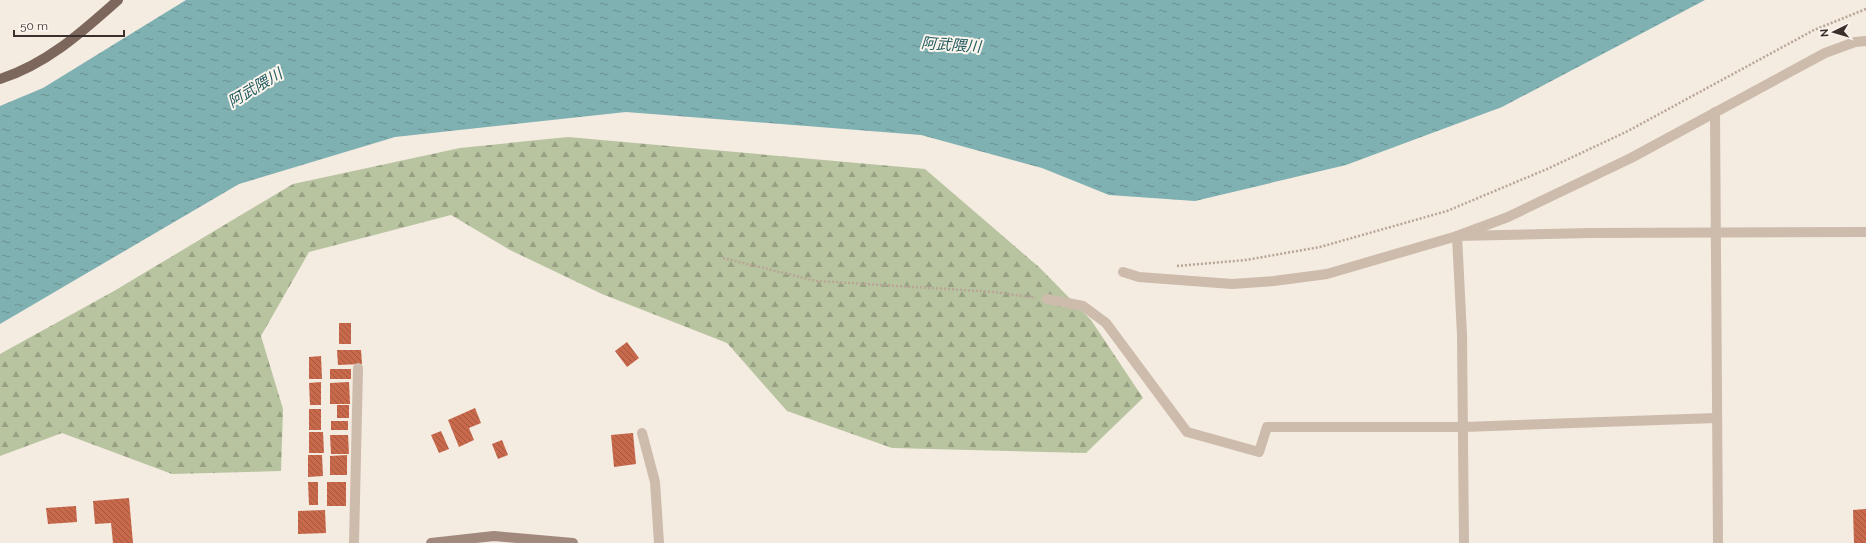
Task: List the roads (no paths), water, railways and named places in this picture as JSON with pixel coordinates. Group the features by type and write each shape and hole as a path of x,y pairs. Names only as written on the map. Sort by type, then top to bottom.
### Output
{"main road":[{"path":"0,79 18,73 77,37 118,0"}],"street":[{"path":"1123,272 1139,277 1225,284 1274,281 1327,274 1457,236 1508,217 1625,161 1840,46 1854,42 1866,41"},
{"path":"1715,112 1718,543"},
{"path":"1457,236 1716,232 1866,232"},
{"path":"1457,236 1462,335 1464,543"},
{"path":"1047,300 1083,306 1106,323 1187,432 1259,452 1267,426 1464,426 1716,418"},
{"path":"354,543 358,368"},
{"path":"642,433 655,482 659,543"},
{"path":"431,543 494,536 573,543"}],"water":[{"name":"阿武隈川","path":"186,0 1705,0 1502,107 1346,165 1195,201 1109,195 1042,168 921,135 626,112 395,137 239,184 0,324 0,106 43,88"}]}
